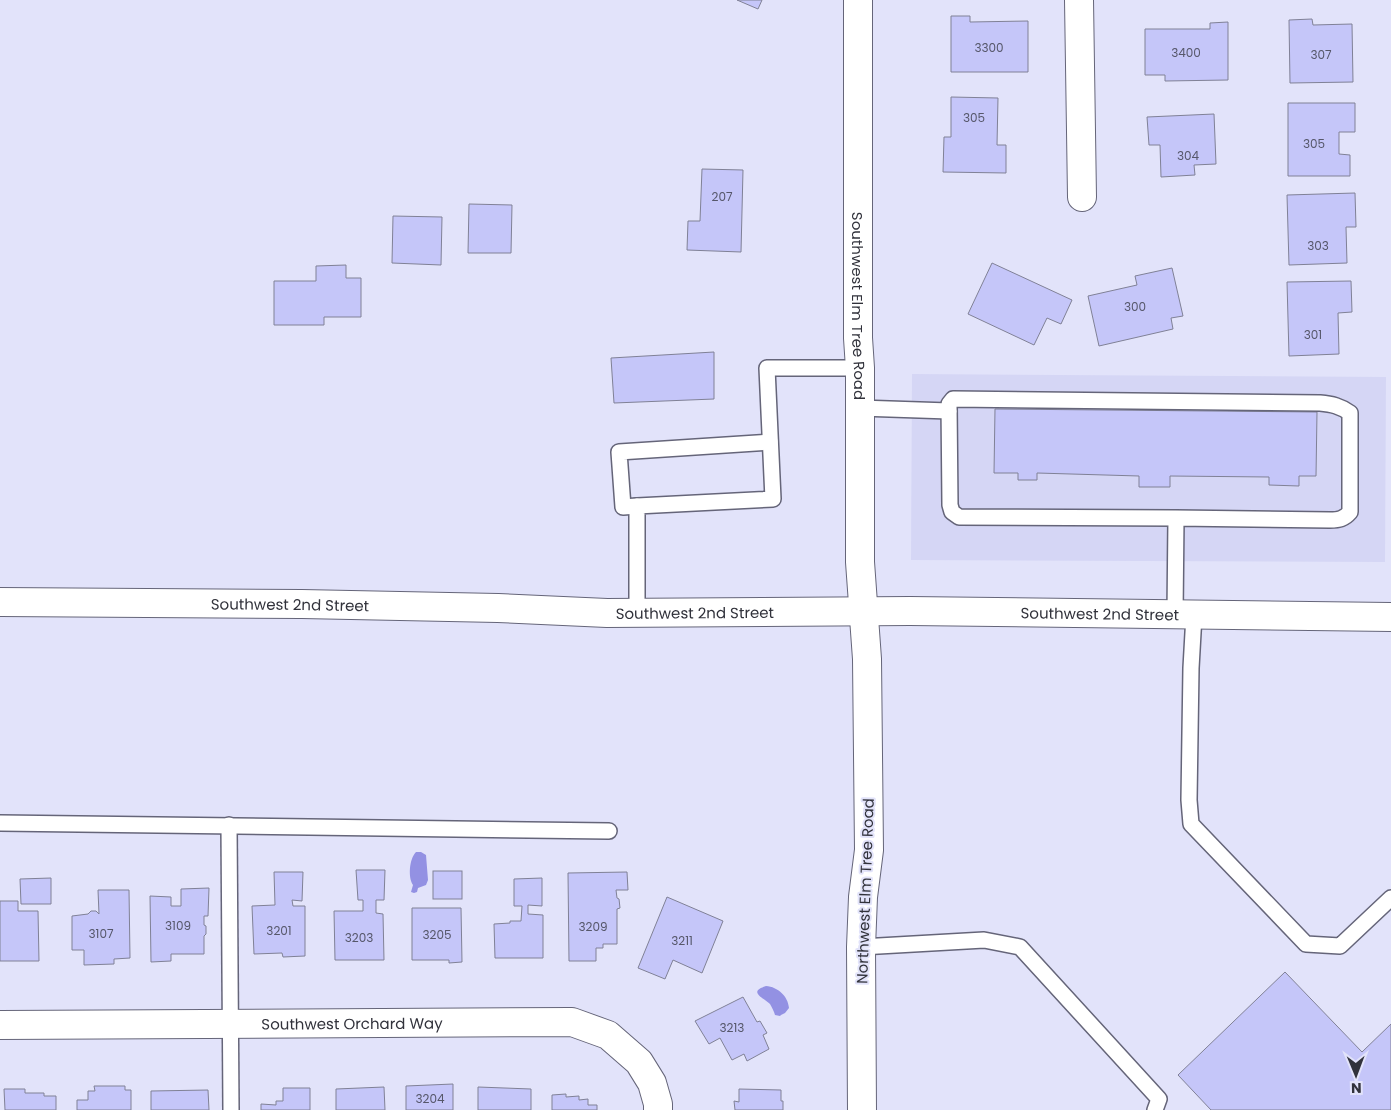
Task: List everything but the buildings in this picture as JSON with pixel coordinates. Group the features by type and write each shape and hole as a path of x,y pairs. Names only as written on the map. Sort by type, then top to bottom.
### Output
{"street":[{"name":"Southwest Elm Tree Road","path":"858,0 858,338 860,368 860,562 863,612"},
{"path":"1079,0 1082,197"},
{"name":"Southwest 2nd Street","path":"0,602 302,604 498,608 637,614 910,611 1391,617"},
{"name":"Northwest Elm Tree Road","path":"862,1110 861,947 863,897 869,850 867,668 863,612"},
{"name":"Southwest Orchard Way","path":"0,1025 572,1022 608,1035 639,1062 652,1083 658,1110"}],"lane":[{"path":"770,442 619,452 623,507 773,499 768,368 860,368"},
{"path":"953,399 1320,403 1334,405 1350,413 1350,512 1340,520 959,517 952,512 950,505 949,411 949,404 953,399"},
{"path":"860,408 949,411"},
{"path":"637,506 637,614"},
{"path":"1176,518 1184,615 1191,668 1188,800 1191,824 1306,944 1340,946 1391,898"},
{"path":"0,823 609,831"},
{"path":"229,825 231,1110"},
{"path":"861,947 984,940 1020,947 1158,1099 1155,1110"}],"shaded area":[{"path":"912,374 1386,377 1385,562 911,560"},
{"path":"416,852 426,855 428,880 426,885 418,888 417,892 414,893 411,892 413,885 410,878 410,869"},
{"path":"766,986 778,990 787,1000 789,1008 780,1016 775,1015 770,1004 757,993 760,988"}]}
